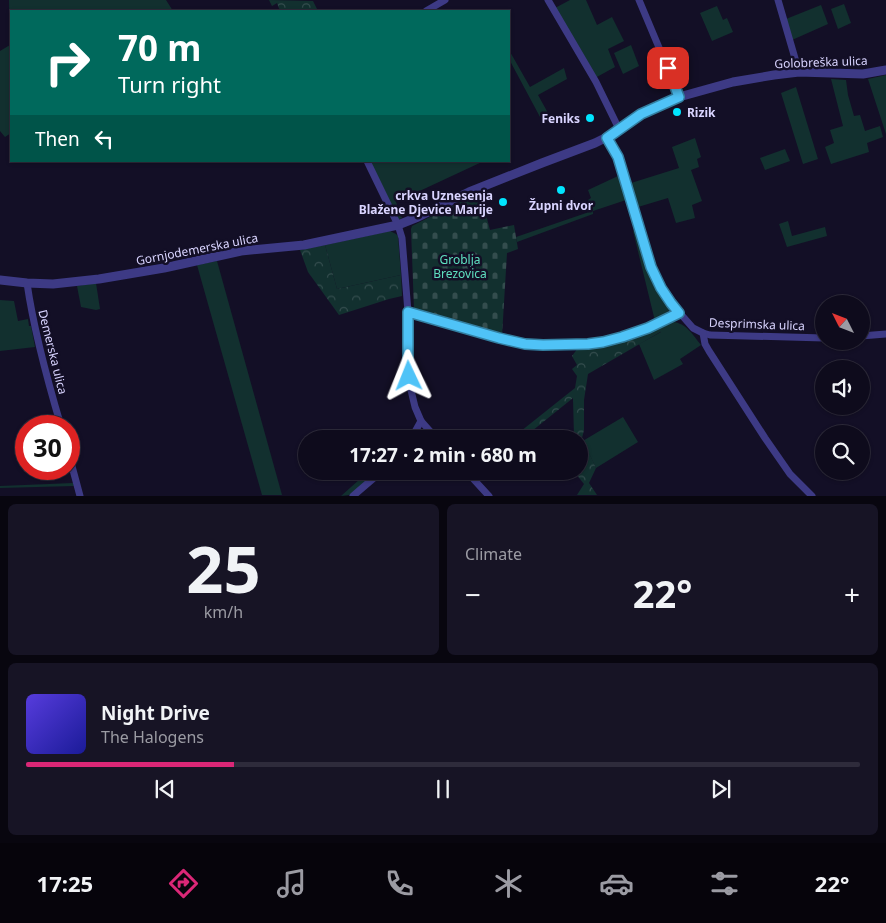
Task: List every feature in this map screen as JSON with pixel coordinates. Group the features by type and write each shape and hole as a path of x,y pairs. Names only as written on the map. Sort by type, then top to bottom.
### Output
{"street":[{"path":"428,10 445,0"},
{"path":"548,0 596,82 619,128"},
{"path":"639,0 679,97"},
{"path":"778,0 799,72"},
{"name":"Golobreška ulica","path":"398,225 418,218 469,192 607,138 641,114 679,97 741,80 799,72 862,74 886,70"},
{"name":"Desprimska ulica","path":"607,138 618,157 651,267 671,303 692,328 710,335 815,338"},
{"path":"367,162 398,225 402,238 408,312 410,386 415,407 421,421 429,430"},
{"name":"Gornjodemerska ulica","path":"0,280 27,284 53,284 99,280 240,251 304,245 398,225"},
{"name":"Demerska ulica","path":"27,284 29,304 37,339 57,415"},
{"path":"408,312 499,338 525,344 543,345 603,342 648,328 679,313"},
{"path":"703,333 705,344 709,351 765,438 790,474 812,496"},
{"path":"870,335 886,334"},
{"path":"416,430 421,421"},
{"path":"76,480 80,496"},
{"path":"352,496 371,480"},
{"path":"474,480 489,496"}],"green space":[{"path":"9,0 166,0 172,10 10,10 10,45"},
{"path":"269,0 313,1 318,10 280,10 277,3 272,6"},
{"path":"570,0 586,0 597,25 612,17 624,41 608,49 615,67 595,78 555,8"},
{"path":"844,4 851,23 838,29 831,9"},
{"path":"821,5 828,24 792,40 786,19"},
{"path":"717,6 723,20 727,18 733,32 712,41 700,13"},
{"path":"10,45 10,134 5,137 0,131 0,51"},
{"path":"631,45 639,66 623,74 614,53"},
{"path":"510,52 530,87 564,68 567,79 538,95 548,113 540,117 510,61"},
{"path":"886,75 886,134 868,79"},
{"path":"831,79 846,80 854,116 860,115 865,131 880,126 883,137 867,143 869,152 831,164 825,147 834,143 830,130 843,126"},
{"path":"796,87 818,159 803,164 781,93"},
{"path":"695,138 701,157 697,159 699,167 691,170 702,201 692,205 695,218 676,223 668,198 638,207 631,183 679,168 672,147"},
{"path":"785,149 790,161 765,170 760,158"},
{"path":"369,162 482,162 396,202 402,218 398,220"},
{"path":"618,176 626,200 593,211 593,214 517,242 516,237 592,211 588,200 591,198 588,190"},
{"name":"Groblja Brezovica","path":"480,192 490,230 514,225 518,249 507,253 502,336 414,309 412,226"},
{"path":"788,221 792,236 825,227 827,236 787,247 779,224"},
{"path":"635,230 647,271 670,310 655,321 633,231"},
{"path":"390,231 398,236 401,275 337,289 325,245"},
{"path":"325,245 337,289 401,275 402,296 339,315 308,272 300,250"},
{"path":"217,261 282,495 262,495 197,265"},
{"path":"96,283 100,309 81,307 77,286"},
{"path":"0,300 14,301 18,321 28,319 35,347 0,351"},
{"path":"673,322 685,327 701,345 680,359 683,364 654,380 639,344 661,332 659,327"},
{"path":"659,327 662,331 588,374 584,400 584,430 574,430 573,398 533,430 522,430 575,388 577,376 572,369 577,365 572,356 578,348"},
{"path":"623,417 638,442 596,468 588,451 588,438"},
{"path":"588,451 596,468 589,483 597,495 577,495 584,484 581,480 588,480"},
{"path":"359,480 368,480 349,495 341,496"},
{"path":"73,483 74,486 0,488 0,486"}],"place":[{"name":"Rizik","path":"677,112"},
{"name":"Feniks","path":"590,118"},
{"name":"Župni dvor","path":"561,190"},
{"name":"crkva Uznesenja Blažene Djevice Marije","path":"503,202"}],"route":[{"path":"409,376 408,312 513,342 543,345 603,342 648,328 679,313 661,288 651,267 618,157 607,138 641,114 679,97 668,68"}]}
